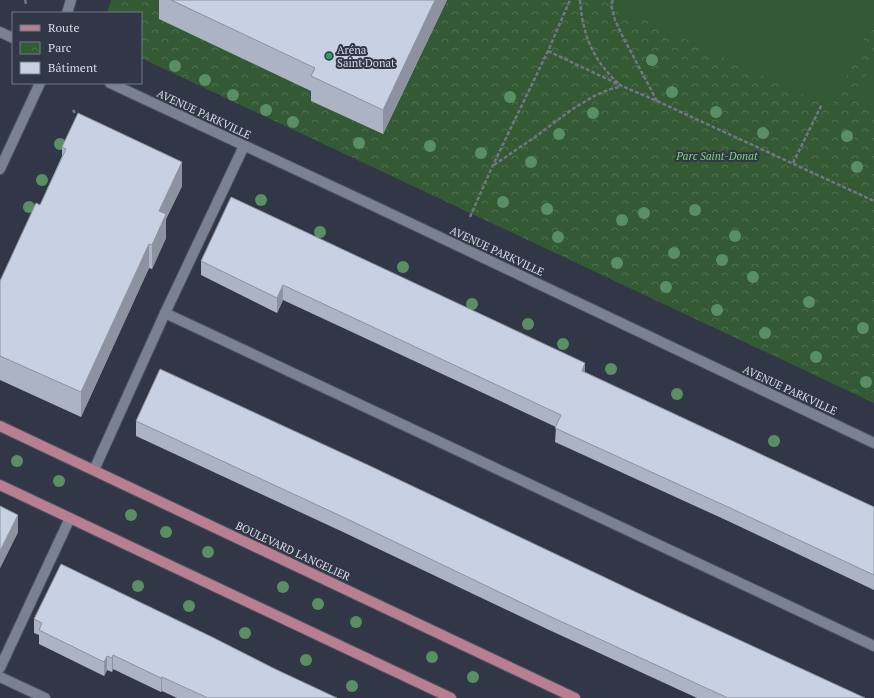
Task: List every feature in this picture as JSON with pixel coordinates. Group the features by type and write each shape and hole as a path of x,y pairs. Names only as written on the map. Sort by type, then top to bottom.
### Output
{"main road":[{"name":"BOULEVARD LANGELIER","path":"0,426 575,698"},
{"path":"0,485 451,698"}],"street":[{"path":"67,12 71,0"},
{"path":"0,32 12,38"},
{"path":"0,169 40,84"},
{"name":"AVENUE PARKVILLE","path":"112,84 874,443"},
{"path":"94,470 165,313 244,146"},
{"path":"165,313 874,646"},
{"path":"0,668 70,518"},
{"path":"0,677 45,698"}],"path":[{"path":"25,0 26,4"},
{"path":"470,217 493,165 548,51 570,0"},
{"path":"580,0 583,24 589,44 608,73 622,86"},
{"path":"612,0 611,5 615,20 657,101"},
{"path":"548,51 874,201"},
{"path":"493,165 535,137 571,110 594,96 622,86"},
{"path":"793,163 822,104"}],"green space":[{"name":"Parc Saint-Donat","path":"111,0 874,0 874,403 142,58 142,12 107,12"},
{"path":"617,0 874,0 874,19 831,108 615,6"},
{"path":"874,58 874,109 855,100"}],"building":[{"name":"Aréna Saint Donat","path":"171,0 435,0 383,110 311,76 315,68"},
{"path":"78,113 182,162 159,211 166,214 152,245 149,244 81,392 0,356 0,281 36,203 40,205 66,149 62,147"},
{"path":"231,197 585,363 582,371 874,507 874,575 555,428 561,415 283,285 277,298 201,261"},
{"path":"160,369 865,698 728,698 547,615 343,517 136,421"},
{"path":"0,506 18,515 0,551"},
{"path":"61,564 337,698 208,698 113,655 112,658 107,656 104,662 39,630 42,623 34,619"}],"place":[{"name":"Aréna Saint Donat","path":"329,56"}]}
